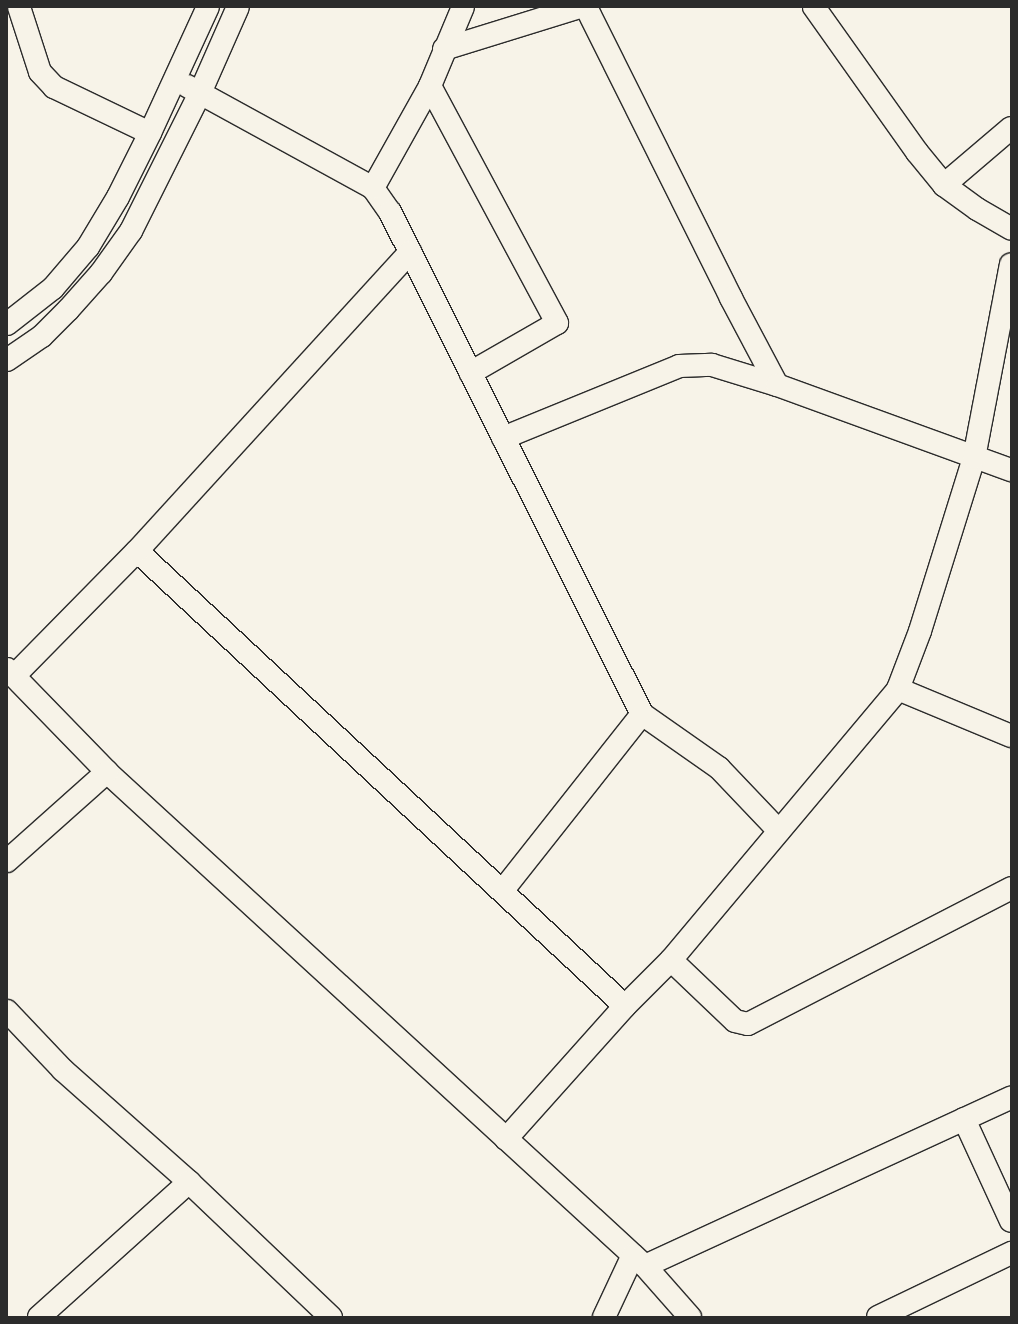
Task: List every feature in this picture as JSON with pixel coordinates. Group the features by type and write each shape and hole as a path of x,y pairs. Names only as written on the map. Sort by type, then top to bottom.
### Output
{"street":[{"path":"19,7 40,72 54,87 150,133"},
{"path":"373,188 430,86 444,49 464,7"},
{"path":"444,49 580,7"},
{"path":"586,7 731,298 777,385"},
{"path":"814,7 918,152 944,184 977,209 1011,229"},
{"path":"7,324 53,288 88,247 118,197 150,133 207,11 234,16 200,93 131,231 110,260 68,310 42,336 7,360"},
{"path":"175,80 373,188 390,212 642,714 719,768 779,831"},
{"path":"430,86 557,323 470,373"},
{"path":"944,184 1011,128"},
{"path":"88,247 110,260"},
{"path":"410,252 137,551 10,673 108,772 639,1261 690,1317"},
{"path":"506,1139 625,1006 671,960 898,689 920,631 974,458 1011,264"},
{"path":"503,438 679,366 712,365 777,385 974,458 1011,470"},
{"path":"137,551 503,890 625,1006"},
{"path":"898,689 1011,736"},
{"path":"503,890 642,714"},
{"path":"7,861 108,772"},
{"path":"671,960 735,1021 748,1024 1011,888"},
{"path":"7,1011 63,1070 189,1182 331,1317"},
{"path":"604,1317 639,1261 1011,1098"},
{"path":"964,1119 1011,1221"},
{"path":"39,1317 189,1182"},
{"path":"878,1317 1011,1253"}]}
